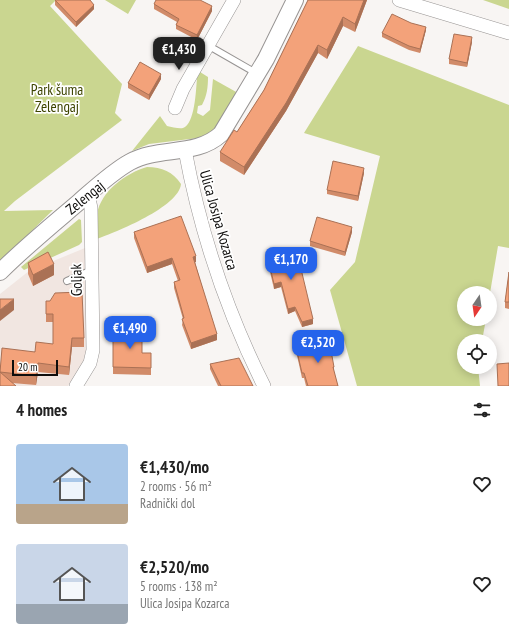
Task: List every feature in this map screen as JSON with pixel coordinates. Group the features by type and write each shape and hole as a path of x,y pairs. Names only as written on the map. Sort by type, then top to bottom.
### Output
{"street":[{"path":"175,108 183,89 234,0"},
{"name":"Zelengaj","path":"0,272 23,249 88,194 130,162 156,153 184,150 207,145 221,134 258,74 295,0"},
{"path":"399,0 509,33"},
{"name":"Ulica Josipa Kozarca","path":"184,150 195,200 229,308 264,386"},
{"name":"Goljak","path":"76,386 90,363 93,350 91,208 88,194"}],"lane":[{"path":"209,46 258,74"},
{"path":"67,280 92,270"}],"shaded area":[{"path":"85,248 90,348 83,367 68,386 0,386 0,294 29,271"}],"green space":[{"name":"Park šuma Zelengaj","path":"0,0 56,0 50,6 122,84 115,113 122,120 15,201 4,211 53,210 0,262"},
{"path":"105,0 136,0 128,14"},
{"path":"483,0 509,0 509,9"},
{"path":"358,46 509,105 509,248 498,246 491,286 457,286 457,326 485,326 483,334 457,334 457,374 479,374 480,386 357,386 330,290 355,262 380,156 304,133"},
{"path":"200,72 208,77 208,84 205,98 202,105 198,106 197,113 203,116 210,110 213,79 238,93 215,128 208,134 198,138 149,144 132,151 160,116 167,126 183,128 187,125 192,114 197,78"},
{"path":"147,167 162,169 171,173 181,184 178,193 159,210 145,218 97,239 97,214 99,206 104,198 123,178"},
{"path":"79,219 81,220 82,242 79,245 24,270 21,267"}],"building":[{"path":"55,0 90,0 94,5 76,22"},
{"path":"156,0 200,0 212,6 197,35 176,25 179,19 154,4"},
{"path":"308,0 364,0 355,24 343,17 327,50 318,45 286,103 244,167 220,152 234,130 237,132 264,90"},
{"path":"392,14 411,23 426,27 420,49 409,46 382,33"},
{"path":"454,34 472,37 467,63 449,59"},
{"path":"140,62 161,74 149,95 128,83"},
{"path":"333,161 364,168 358,196 327,190"},
{"path":"181,216 196,256 193,257 217,334 191,343 182,319 184,318 174,282 180,280 172,258 147,267 134,232"},
{"path":"317,217 352,227 345,252 310,241"},
{"path":"296,248 313,319 302,322 295,307 288,309 281,282 274,284 267,254"},
{"path":"48,252 54,264 33,275 28,263"},
{"path":"509,272 509,302 505,302"},
{"path":"82,292 84,338 72,338 69,367 38,363 36,376 0,372 2,348 35,352 36,342 53,344 53,314 46,314 46,301 50,301 55,293"},
{"path":"0,299 14,299 0,310"},
{"path":"113,330 142,330 142,353 151,353 151,368 113,367"},
{"path":"329,340 333,367 338,386 308,386 304,373 302,373 296,347"},
{"path":"239,358 253,386 221,386 210,364"},
{"path":"509,363 509,386 498,386 497,364"},
{"path":"0,372 16,386 0,386"}]}
